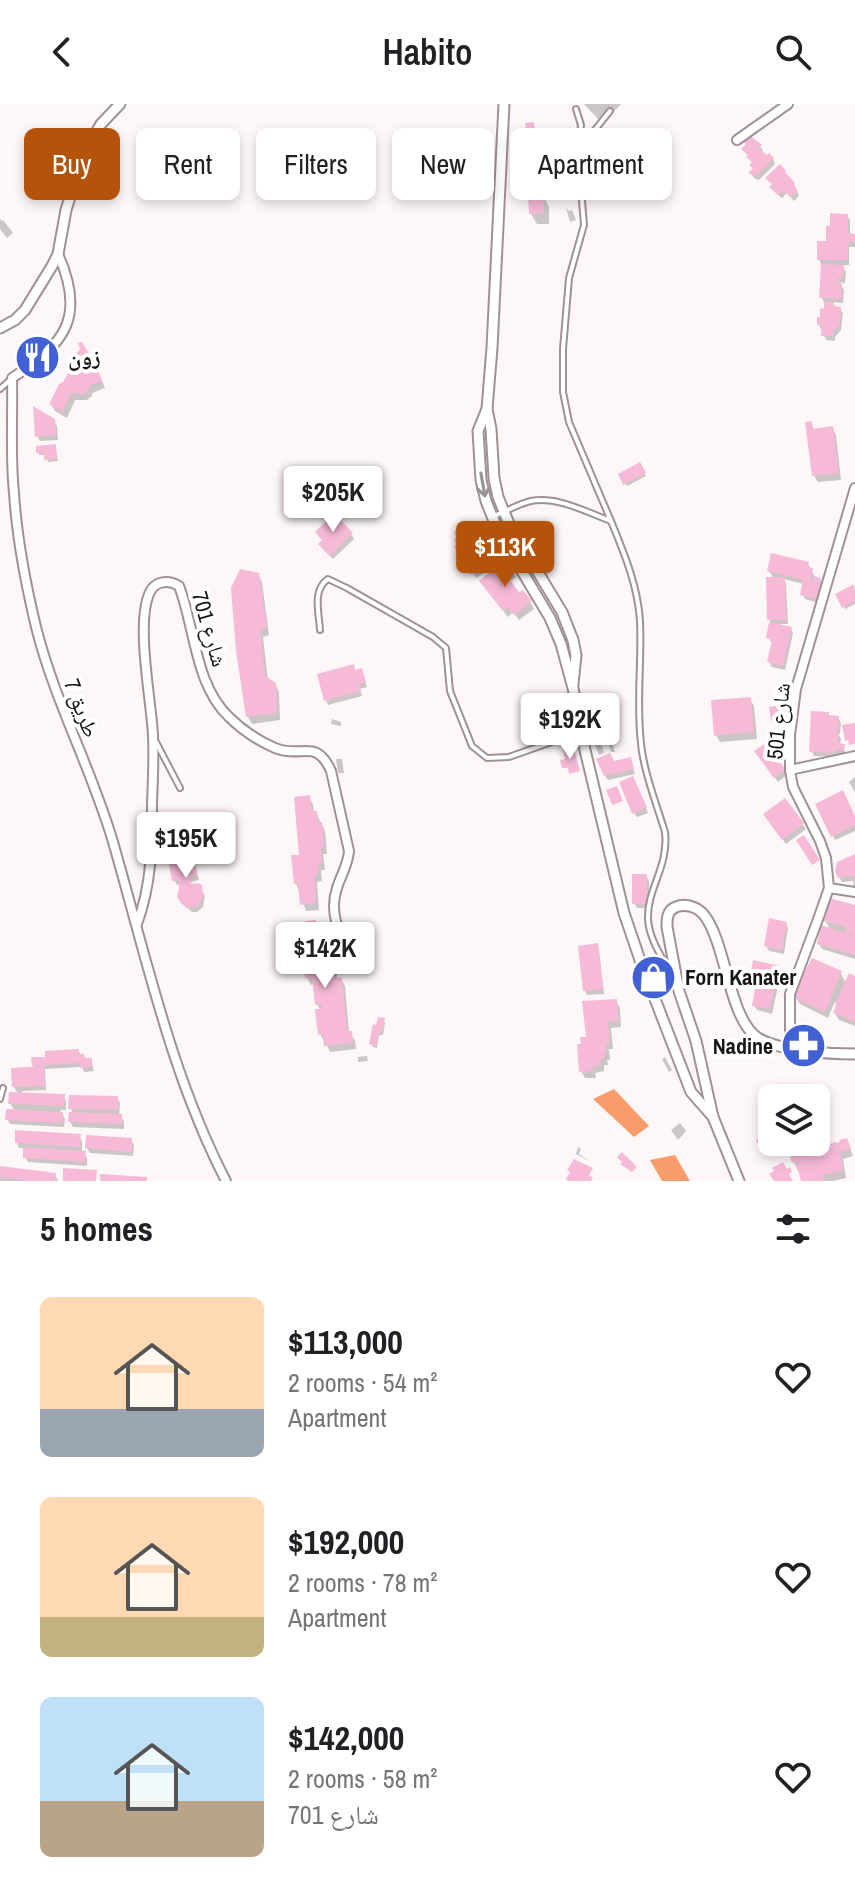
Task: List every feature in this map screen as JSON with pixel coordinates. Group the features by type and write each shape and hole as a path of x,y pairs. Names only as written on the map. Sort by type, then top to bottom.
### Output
{"street":[{"path":"0,328 15,320 33,301 58,254 66,210 83,155 101,124 120,104"},
{"path":"504,104 487,409 494,478 498,497 517,539 562,612 573,640 576,655 573,688"},
{"path":"737,140 788,104"},
{"path":"12,378 55,346 67,327 69,288 67,273 58,254"},
{"name":"طريق 7","path":"12,378 13,493 23,566 38,632 55,691 109,829 183,1082 226,1181"},
{"path":"487,409 478,431 481,480 486,501 506,545 550,618 561,644 624,913 691,1092 713,1117"},
{"name":"شارع 501","path":"790,1047 790,994 829,888 826,858 820,841 793,787 790,735 796,689 855,488"},
{"name":"شارع 701","path":"137,925 151,865 153,736 144,615 150,590 155,585 168,582 179,586 206,680 228,717 274,748 285,752 313,751 321,754 327,762 349,851 337,885 334,917 356,968"},
{"path":"790,770 855,756"},
{"path":"829,888 855,892"},
{"path":"739,1181 713,1117 696,1041 679,991 669,942 667,918 670,910 683,905 698,909 705,916 745,1024 759,1038 825,1053 855,1054"},
{"path":"734,1167 746,1181"}],"lane":[{"path":"576,109 581,128"},
{"path":"596,128 610,111"},
{"path":"581,200 584,225 569,278 563,392 569,422 627,561 635,588 640,617 638,717 641,748 667,846 648,919 651,934 679,991"},
{"path":"0,389 12,378"},
{"path":"492,516 514,506 548,500 559,501 611,521"},
{"path":"320,630 317,594 324,580 328,579 433,637 446,648 450,691 472,746 487,758 509,757 582,732"},
{"path":"153,736 180,788"},
{"path":"0,1099 3,1088"}],"shaded area":[{"path":"614,1089 649,1126 634,1137 593,1099"},
{"path":"675,1155 690,1181 662,1181 650,1160"}],"building":[{"path":"534,122 534,128 526,128 525,123"},
{"path":"748,134 762,145 758,148 774,158 756,176 748,173 753,168 749,165 752,162 741,149 746,144 742,141"},
{"path":"780,164 798,190 790,197 783,190 778,195 765,178"},
{"path":"528,200 544,200 544,213 529,214"},
{"path":"830,213 848,214 848,233 855,234 855,240 848,242 848,260 817,260 817,241 826,241"},
{"path":"821,264 844,265 843,278 838,278 837,283 842,283 841,299 819,298"},
{"path":"824,302 834,302 834,306 841,307 840,325 833,331 833,336 821,336 822,325 817,325"},
{"path":"82,342 90,355 93,354 102,381 89,386 90,389 83,394 71,393 63,412 49,404 59,384 68,373 71,375 76,360 73,358 80,349 78,343"},
{"path":"33,406 55,419 56,435 35,437"},
{"path":"812,421 813,429 833,426 839,473 812,476 805,422"},
{"path":"56,444 57,459 44,460 44,453 36,453 36,446"},
{"path":"640,462 646,473 623,485 618,474"},
{"path":"334,513 353,533 330,556 318,544 322,540 315,532"},
{"path":"468,523 495,560 471,575 454,546 457,545 454,540 457,538 454,532"},
{"path":"771,553 809,562 808,567 813,568 810,581 814,576 821,578 816,599 800,595 803,580 767,571"},
{"path":"508,561 514,569 506,575 519,592 523,590 532,601 514,615 508,607 503,611 479,581"},
{"path":"240,569 259,573 267,628 260,630 265,676 276,683 277,713 246,717 231,588"},
{"path":"766,577 785,577 786,620 767,620"},
{"path":"854,584 855,601 842,608 835,594"},
{"path":"769,622 792,627 783,666 767,662 772,640 766,638"},
{"path":"354,664 355,670 362,668 366,682 359,684 361,691 324,701 317,674"},
{"path":"751,697 754,732 714,736 711,700"},
{"path":"781,705 783,719 771,721 769,707"},
{"path":"811,711 839,716 839,730 836,732 839,732 838,743 845,744 844,750 835,750 834,753 809,752"},
{"path":"546,719 550,728 535,734 531,724"},
{"path":"855,723 855,744 849,745 848,740 845,741 842,725"},
{"path":"766,743 785,769 774,778 754,751"},
{"path":"573,746 580,771 569,774 568,768 562,768 560,760 565,759 563,749"},
{"path":"610,753 614,761 631,757 634,769 604,776 596,759"},
{"path":"633,776 647,807 632,814 619,782"},
{"path":"617,786 623,801 612,805 606,790"},
{"path":"843,790 855,816 855,825 831,837 815,804"},
{"path":"310,795 312,811 317,811 318,823 322,822 324,848 321,848 322,863 318,864 319,875 314,875 316,903 300,905 291,855 299,855 294,797"},
{"path":"785,798 804,823 782,840 763,814"},
{"path":"804,835 820,860 812,865 796,840"},
{"path":"193,853 197,875 190,877 191,884 202,885 203,896 198,906 187,908 177,897 178,880 172,881 168,859"},
{"path":"855,854 855,876 838,878 835,871 837,862"},
{"path":"632,874 647,874 647,904 632,904"},
{"path":"829,898 855,905 855,935 845,932 846,927 823,921"},
{"path":"769,918 787,922 782,950 764,946"},
{"path":"316,920 319,946 323,945 324,956 330,955 335,978 342,977 347,1031 352,1031 353,1043 324,1046 323,1034 318,1035 315,1009 322,1009 321,1004 315,1005 312,978 305,978 302,948 305,921"},
{"path":"821,925 855,936 855,955 817,944"},
{"path":"598,943 603,989 583,991 578,946"},
{"path":"812,958 842,971 825,1012 794,998 795,989"},
{"path":"753,960 779,966 770,1009 752,1006 756,983 749,982"},
{"path":"849,973 855,976 855,1022 833,1013"},
{"path":"617,999 618,1021 608,1021 610,1043 606,1043 605,1058 593,1067 593,1071 579,1072 577,1044 581,1044 580,1037 586,1037 582,1001"},
{"path":"378,1017 385,1018 376,1046 369,1044 373,1024 376,1025"},
{"path":"79,1049 79,1054 92,1058 92,1067 80,1068 80,1063 32,1066 31,1057 45,1057 45,1051"},
{"path":"44,1066 45,1086 12,1087 11,1068"},
{"path":"9,1092 65,1094 64,1106 8,1104"},
{"path":"69,1095 118,1096 118,1110 68,1109"},
{"path":"6,1109 63,1112 62,1123 5,1120"},
{"path":"69,1112 122,1114 122,1124 68,1122"},
{"path":"15,1130 81,1134 80,1147 15,1143"},
{"path":"86,1135 132,1138 131,1152 85,1148"},
{"path":"847,1138 851,1149 840,1152 843,1170 823,1176 825,1181 801,1181 796,1162 792,1163 790,1156 830,1156 830,1144"},
{"path":"23,1147 86,1151 85,1162 23,1158"},
{"path":"622,1152 637,1167 632,1172 620,1164 622,1162 617,1157"},
{"path":"574,1159 593,1168 589,1175 593,1178 591,1181 566,1179 570,1172 567,1170"},
{"path":"783,1162 787,1169 790,1167 792,1172 789,1174 793,1181 774,1181 769,1174 774,1171 772,1168"},
{"path":"0,1166 56,1173 55,1181 0,1177"},
{"path":"63,1168 97,1170 96,1181 63,1181"},
{"path":"100,1174 147,1177 147,1181 100,1181"}],"place":[{"name":"زون","path":"37,357"},
{"name":"Forn Kanater","path":"654,977"},
{"name":"Nadine","path":"804,1046"}]}
